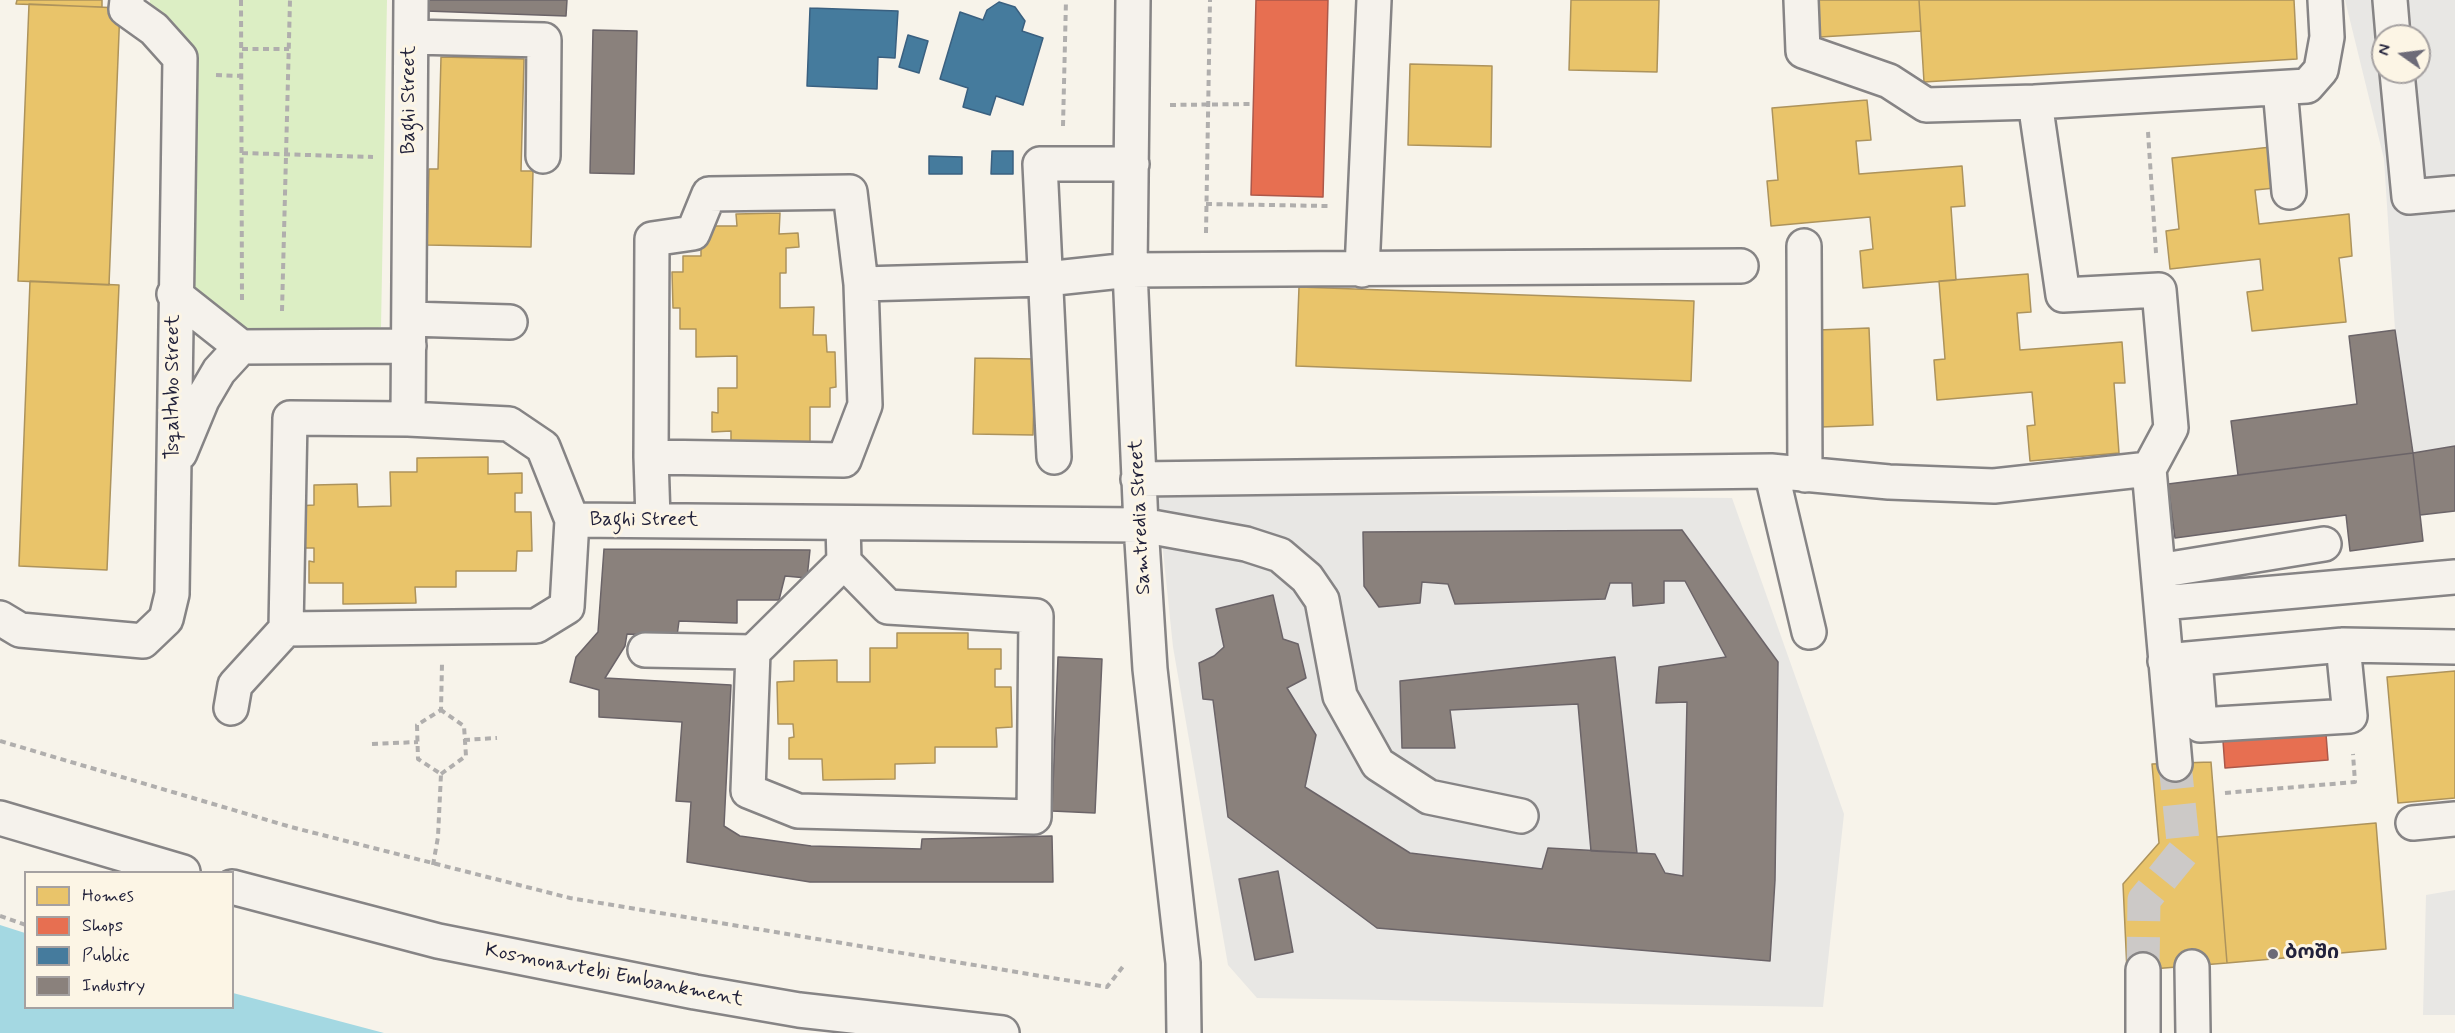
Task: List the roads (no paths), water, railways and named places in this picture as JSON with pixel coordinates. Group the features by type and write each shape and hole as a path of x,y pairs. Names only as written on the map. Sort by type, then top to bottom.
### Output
{"street":[{"name":"Tsqaltubo Street","path":"0,618 20,630 143,640 166,619 172,594 174,294 180,58 154,29 126,9 126,0"},
{"name":"Baghi Street","path":"411,0 408,419 509,424 543,447 572,520 1141,525 1246,544 1280,555 1307,578 1322,600 1340,696 1378,764 1430,797 1521,816"},
{"name":"Samtredia Street","path":"1133,0 1130,270 1138,479 1150,669 1183,963 1184,1033"},
{"path":"1362,270 1374,0"},
{"path":"1801,0 1803,51 1889,81 1926,105 2035,102 2307,86 2320,70 2327,38 2325,0"},
{"path":"2390,0 2392,24"},
{"path":"411,37 544,40 543,156"},
{"path":"2398,84 2409,197 2455,193"},
{"path":"2280,87 2289,192"},
{"path":"2035,102 2063,295 2158,290 2171,428 2149,469 2159,587 2200,725 2350,716 2343,645"},
{"path":"1054,457 1040,164 1131,165"},
{"path":"651,457 844,460 865,405 861,284 850,192 709,194 693,233 652,239 651,457 653,519"},
{"path":"1804,246 1805,475"},
{"path":"861,284 1046,279 1130,270 1741,266"},
{"path":"174,294 241,347 282,347 510,322"},
{"path":"174,468 202,400 219,371 241,347"},
{"path":"231,708 236,685 286,629 290,418 408,419"},
{"path":"1138,479 1771,471 1889,482 1994,486 2149,469"},
{"path":"1771,471 1809,632"},
{"path":"286,629 536,626 567,607 572,520"},
{"path":"843,524 844,562 888,607 1036,616 1034,817 798,811 748,791 753,652 844,562"},
{"path":"2159,587 2324,544"},
{"path":"2159,587 2455,577"},
{"path":"2180,660 2343,645 2455,647"},
{"path":"645,650 753,652"},
{"path":"2175,764 2180,660"},
{"path":"0,818 176,871"},
{"path":"2413,823 2455,819"},
{"name":"Kosmonavtebi Embankment","path":"234,888 438,941 695,992 799,1010 1002,1033"},
{"path":"2192,967 2193,1033"},
{"path":"2143,970 2143,1033"}],"water":[{"path":"0,925 24,933 24,1009 234,1009 234,993 384,1033 0,1033"}],"tunnel":[{"path":"2143,970 2144,900 2184,851 2175,764"}],"place":[{"name":"ბოში","path":"2273,954"}]}
